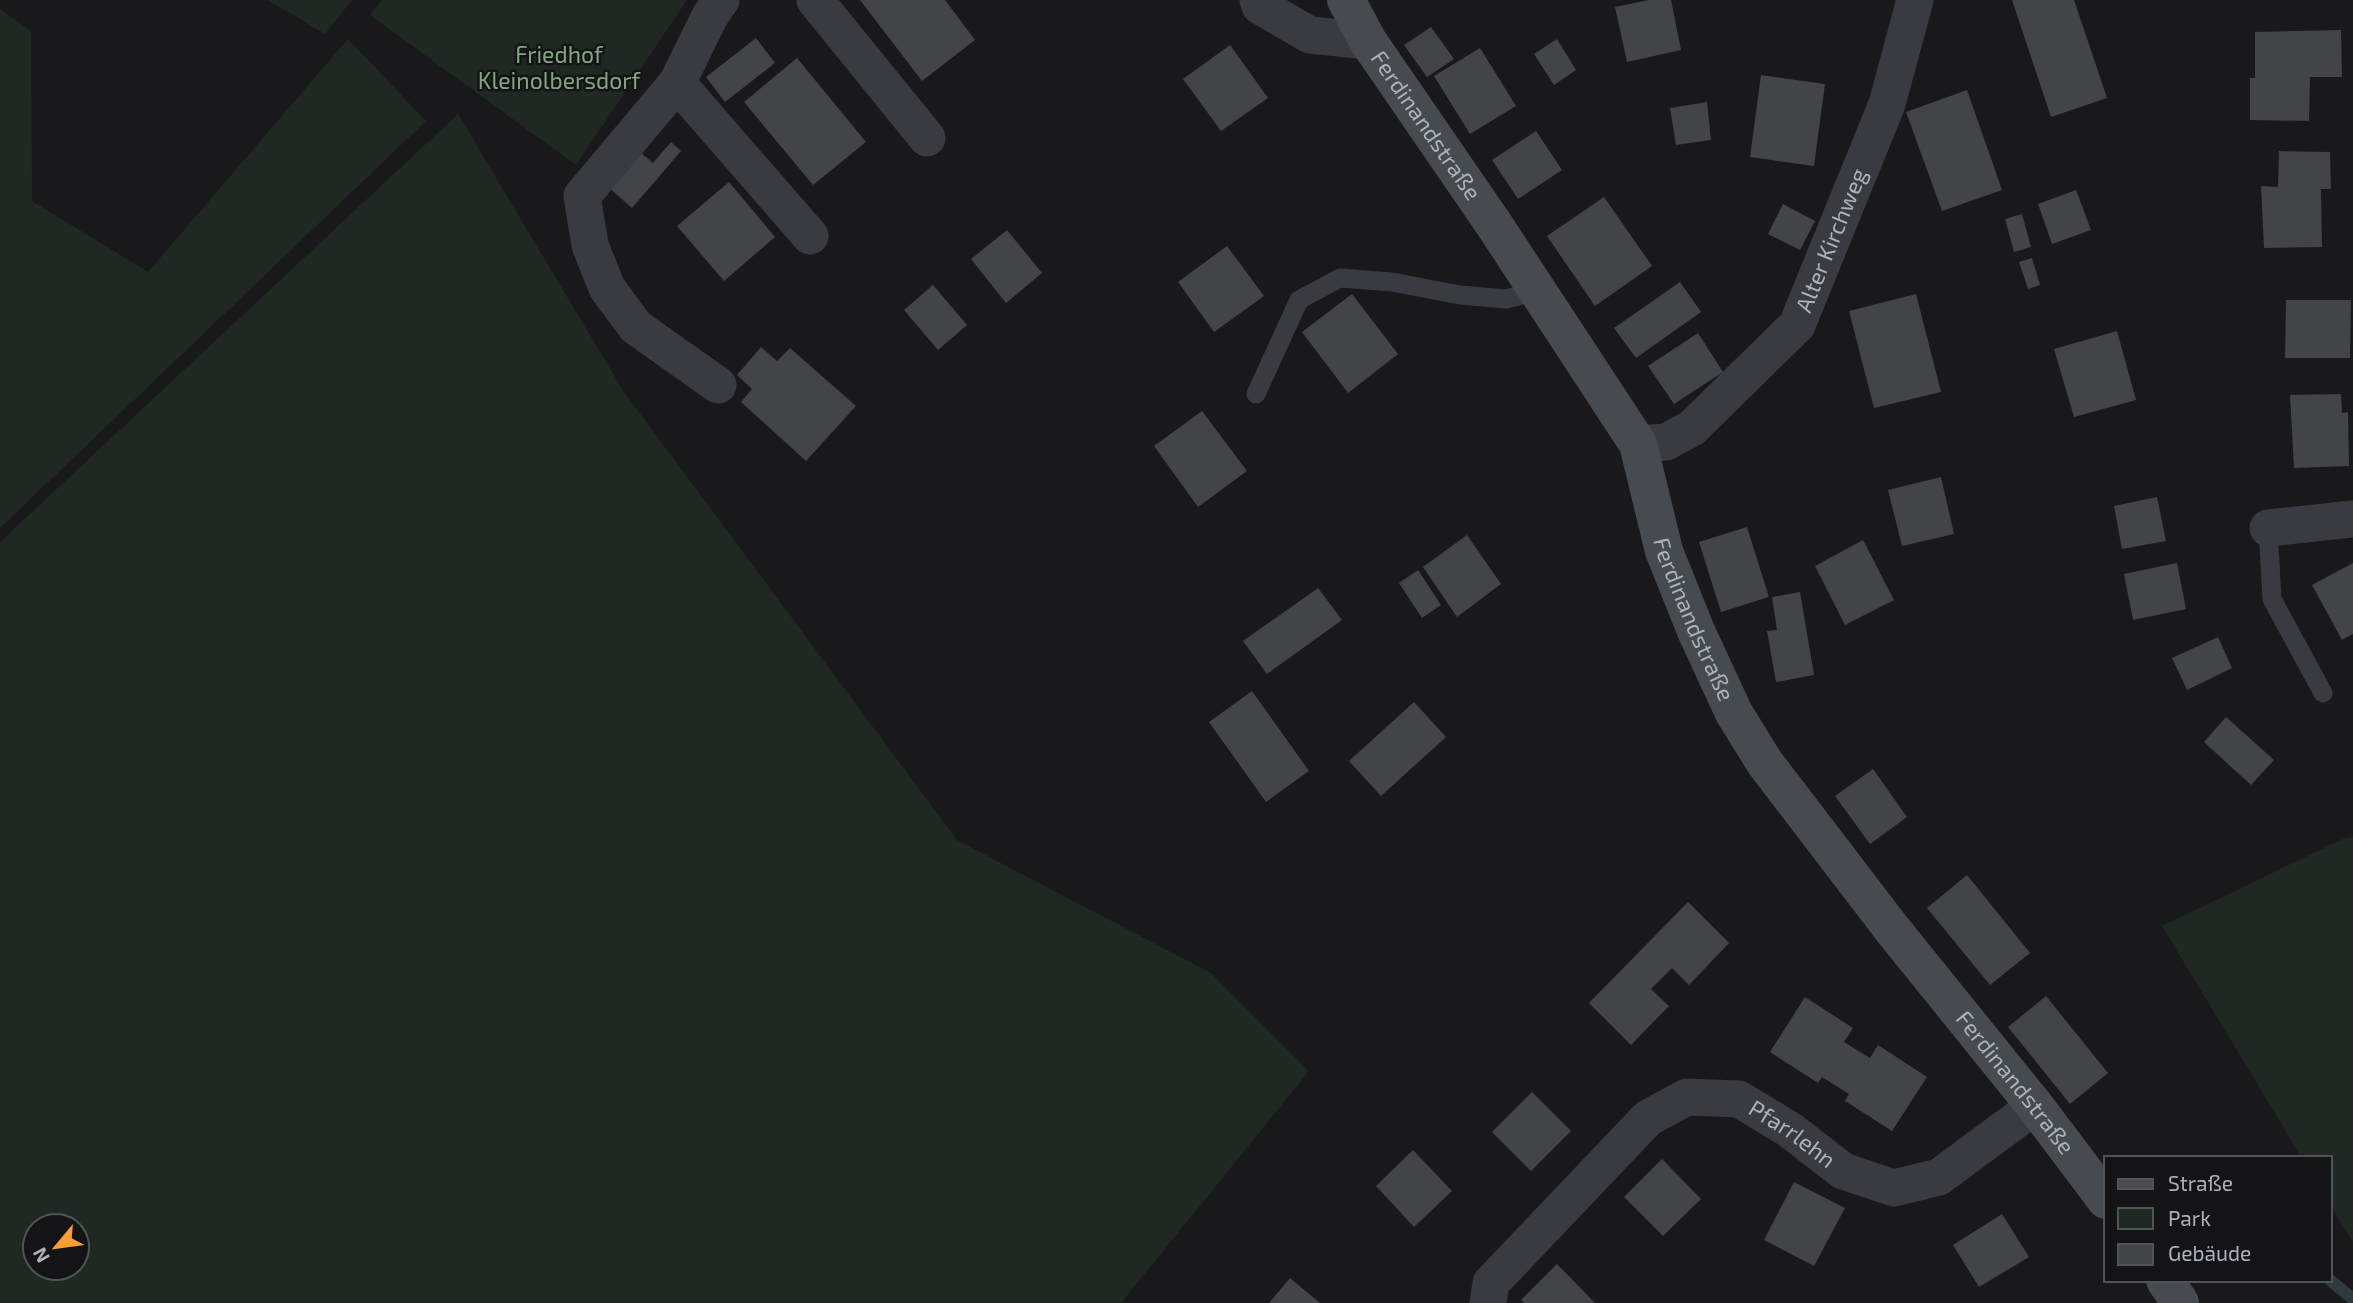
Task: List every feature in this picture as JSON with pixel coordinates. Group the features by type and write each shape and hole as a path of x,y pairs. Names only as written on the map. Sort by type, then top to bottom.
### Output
{"street":[{"path":"718,385 636,327 607,288 590,245 582,196 677,83 710,16 721,0"},
{"path":"816,0 927,138"},
{"path":"1258,0 1260,6 1310,35 1368,41"},
{"name":"Ferdinandstraße","path":"1346,0 1368,41 1538,290 1638,444 1664,551 1696,631 1734,713 1758,753 1892,929 2035,1106 2104,1197"},
{"name":"Alter Kirchweg","path":"1638,444 1666,442 1692,428 1797,325 1887,104 1915,0"},
{"path":"677,83 810,236"},
{"path":"2268,528 2353,519"},
{"name":"Pfarrlehn","path":"1488,1303 1491,1283 1648,1118 1687,1097 1739,1099 1790,1130 1843,1171 1894,1188 1938,1177 2035,1106"},
{"path":"2166,1282 2180,1303"}],"lane":[{"path":"1256,394 1299,300 1339,278 1392,282 1460,295 1506,299 1538,290"},
{"path":"2268,528 2272,598 2323,693"}],"green space":[{"path":"268,0 352,0 325,34"},
{"name":"Friedhof Kleinolbersdorf","path":"382,0 687,0 576,165 370,15"},
{"path":"0,9 31,31 32,201 148,272 348,39 426,121 0,528"},
{"path":"458,114 624,392 957,840 1211,973 1309,1071 1121,1303 0,1303 0,542"},
{"path":"2353,837 2353,1242 2332,1208 2332,1156 2301,1156 2162,926 2345,838"}],"building":[{"path":"860,0 945,0 975,40 922,81"},
{"path":"1649,0 1671,0 1681,50 1627,62 1615,7"},
{"path":"2012,0 2074,0 2107,98 2051,117"},
{"path":"1431,27 1454,59 1427,77 1404,45"},
{"path":"2341,30 2342,77 2310,77 2309,121 2250,120 2250,78 2255,78 2255,32"},
{"path":"756,38 775,63 725,102 706,77"},
{"path":"1557,39 1576,70 1554,85 1534,54"},
{"path":"1230,45 1268,98 1221,131 1183,79"},
{"path":"1480,48 1516,106 1470,134 1434,76"},
{"path":"797,58 866,142 813,185 744,102"},
{"path":"1761,75 1825,84 1814,166 1750,157"},
{"path":"1967,90 2002,190 1942,211 1906,112"},
{"path":"1707,102 1711,140 1676,145 1670,108"},
{"path":"1536,131 1562,170 1518,199 1492,160"},
{"path":"671,142 681,151 632,208 608,187 639,151 653,163"},
{"path":"2279,151 2330,152 2331,189 2321,189 2322,247 2264,248 2261,186 2278,187"},
{"path":"729,182 775,237 724,281 677,226"},
{"path":"2076,190 2091,230 2052,244 2038,204"},
{"path":"1604,197 1652,266 1595,306 1547,236"},
{"path":"1783,204 1815,221 1800,250 1768,234"},
{"path":"2022,214 2031,247 2014,252 2005,219"},
{"path":"1007,230 1042,273 1006,303 971,259"},
{"path":"1227,246 1264,296 1214,332 1178,282"},
{"path":"2032,258 2040,285 2028,289 2019,262"},
{"path":"1680,282 1701,312 1636,358 1614,328"},
{"path":"933,285 967,325 938,350 904,310"},
{"path":"1352,294 1398,354 1348,393 1302,332"},
{"path":"1916,294 1941,392 1874,408 1849,311"},
{"path":"2286,300 2351,300 2350,358 2285,358"},
{"path":"2117,331 2136,400 2074,417 2054,349"},
{"path":"1698,333 1723,372 1674,404 1648,366"},
{"path":"761,347 777,361 790,348 856,406 806,461 741,402 752,389 737,375"},
{"path":"2341,394 2342,413 2348,412 2349,466 2294,468 2290,395"},
{"path":"1202,411 1247,471 1198,507 1154,446"},
{"path":"1941,477 1954,534 1902,546 1888,490"},
{"path":"2157,497 2166,541 2122,549 2114,506"},
{"path":"1747,527 1769,597 1721,612 1699,542"},
{"path":"1467,535 1501,584 1457,617 1423,567"},
{"path":"1863,540 1894,600 1845,625 1815,566"},
{"path":"2177,563 2186,609 2133,620 2124,574"},
{"path":"2353,563 2353,634 2342,640 2312,585"},
{"path":"1418,570 1441,605 1422,618 1399,583"},
{"path":"1318,588 1342,620 1267,674 1243,641"},
{"path":"1800,592 1814,675 1776,682 1767,631 1777,630 1772,597"},
{"path":"2218,637 2232,668 2187,690 2172,658"},
{"path":"1252,691 1309,771 1266,802 1209,722"},
{"path":"1414,702 1446,737 1381,796 1349,761"},
{"path":"2226,717 2274,760 2251,785 2204,742"},
{"path":"1873,769 1907,817 1870,844 1835,796"},
{"path":"1967,875 2030,953 1990,985 1927,908"},
{"path":"1688,902 1729,943 1689,985 1672,968 1651,989 1669,1006 1631,1045 1589,1003"},
{"path":"2046,996 2108,1073 2070,1104 2008,1027"},
{"path":"1805,997 1853,1028 1844,1042 1870,1058 1878,1045 1927,1077 1892,1131 1845,1101 1849,1094 1822,1077 1818,1083 1770,1052"},
{"path":"1532,1092 1571,1131 1531,1171 1492,1132"},
{"path":"1413,1150 1452,1191 1414,1227 1376,1186"},
{"path":"1662,1159 1701,1199 1663,1236 1624,1197"},
{"path":"1794,1182 1845,1208 1814,1266 1764,1240"},
{"path":"2002,1214 2029,1257 1979,1287 1953,1245"},
{"path":"1557,1264 1595,1303 1524,1303 1521,1300"},
{"path":"1290,1278 1320,1303 1269,1303"}],"waterway":[{"path":"2332,1282 2353,1299"}]}
